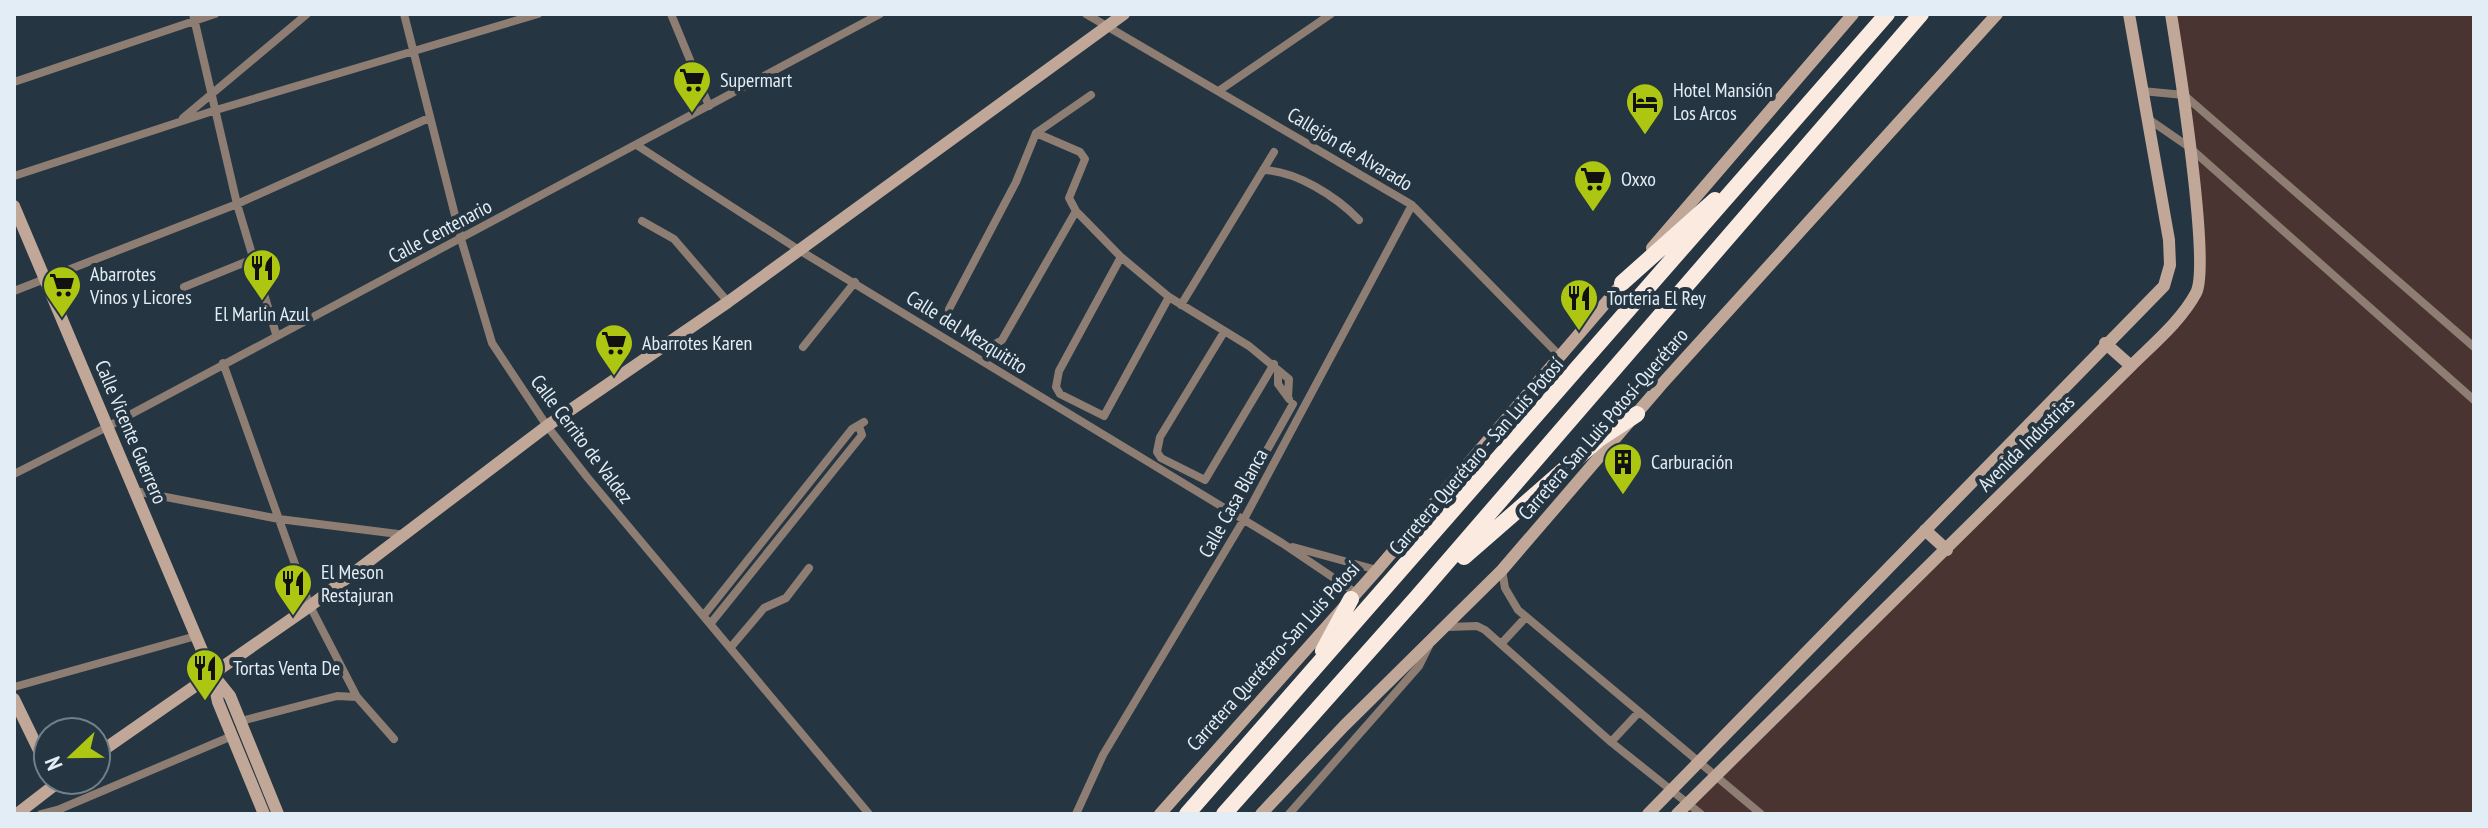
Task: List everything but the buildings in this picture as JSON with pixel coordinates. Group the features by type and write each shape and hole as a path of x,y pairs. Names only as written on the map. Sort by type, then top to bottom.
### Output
{"highway":[{"name":"Carretera Querétaro - San Luis Potosí","path":"1187,814 1887,14"},
{"path":"1224,814 1417,597 1921,14"},
{"path":"1622,283 1770,151"},
{"path":"1417,597 1599,439 1637,414"},
{"path":"1308,678 1353,596"}],"main road":[{"path":"112,744 310,606 547,426 728,302 1124,14"},
{"name":"Carretera Querétaro-San Luis Potosí","path":"1160,814 1377,570 1853,14"},
{"name":"Carretera San Luis Potosí-Querétaro","path":"1261,814 1344,726 1502,570 1637,414 1997,14"},
{"name":"Avenida Industrias","path":"1648,814 2164,286 2170,265 2129,14"},
{"name":"Avenida Industrias","path":"1677,814 2131,366 2183,312 2197,291 2200,253 2184,95 2171,14"},
{"name":"Calle Vicente Guerrero","path":"14,206 212,674"},
{"path":"2105,343 2131,366"},
{"path":"1925,530 1947,550"},
{"path":"212,674 230,696 241,721 260,787 264,814"},
{"path":"212,674 232,736 278,814"},
{"path":"14,699 32,736"},
{"path":"16,813 38,796"}],"street":[{"path":"14,82 193,17 215,14"},
{"path":"179,122 212,91 307,14"},
{"name":"Calle Cerrito de Valdez","path":"404,14 461,239 492,343 547,426 869,814"},
{"path":"14,176 216,110 538,14"},
{"path":"671,14 709,106"},
{"name":"Calle Centenario","path":"14,474 638,146 880,14"},
{"name":"Callejón de Alvarado","path":"1086,14 1412,205 1561,357"},
{"path":"1220,90 1331,14"},
{"path":"193,17 237,204 276,334"},
{"path":"2142,91 2184,95 2474,347"},
{"path":"1076,211 1002,340 990,347 947,322 949,309 1016,182 1036,133 1091,95"},
{"path":"2146,117 2189,147 2474,400"},
{"path":"14,291 237,204 429,118"},
{"path":"1036,133 1084,155 1085,167 1069,198 1076,211 1121,257 1169,297 1276,368 1278,384 1302,410"},
{"name":"Calle del Mezquitito","path":"638,146 799,250 1282,543 1353,596"},
{"path":"1181,305 1274,152"},
{"path":"1263,170 1281,170 1341,201 1359,220"},
{"name":"Calle Casa Blanca","path":"1076,814 1103,755 1243,521 1412,205"},
{"path":"642,221 674,239 728,302"},
{"path":"1121,257 1059,371 1056,387 1060,394 1104,416 1169,297"},
{"path":"184,287 253,259"},
{"path":"803,347 855,282"},
{"path":"1224,332 1160,437 1157,452 1185,472 1205,480 1276,368"},
{"path":"223,363 310,606 357,697 394,739"},
{"path":"1231,514 1290,400"},
{"path":"862,424 862,435 814,496 731,599 707,619 723,591 852,429 862,424"},
{"path":"833,454 841,461"},
{"path":"805,490 814,496"},
{"path":"135,491 279,519 407,535"},
{"path":"797,500 805,507"},
{"path":"765,539 773,546"},
{"name":"Calle del Mezquitito","path":"1282,543 1377,570"},
{"path":"731,647 764,608 786,598 809,568"},
{"path":"1502,570 1505,588 1526,617 1761,814"},
{"path":"723,591 731,599"},
{"path":"1501,644 1526,617"},
{"path":"1447,627 1477,626 1611,742 1701,814"},
{"path":"14,687 196,636"},
{"path":"1289,814 1419,666 1431,643"},
{"path":"241,721 337,696 357,697"},
{"path":"1611,742 1639,712"},
{"path":"41,814 62,812 232,736"},
{"path":"16,813 33,814"}],"shaded area":[{"path":"2173,14 2474,14 2474,814 1682,814 2201,294"}],"place":[{"name":"Supermart","path":"692,114"},
{"name":"Hotel Mansión Los Arcos","path":"1645,136"},
{"name":"Oxxo","path":"1593,213"},
{"name":"El Marlin Azul","path":"262,302"},
{"name":"Abarrotes Vinos y Licores","path":"62,319"},
{"name":"Torteria El Rey","path":"1579,332"},
{"name":"Abarrotes Karen","path":"614,377"},
{"name":"Carburación","path":"1623,496"},
{"name":"El Meson Restajuran","path":"293,617"},
{"name":"Tortas Venta De","path":"205,702"}]}
